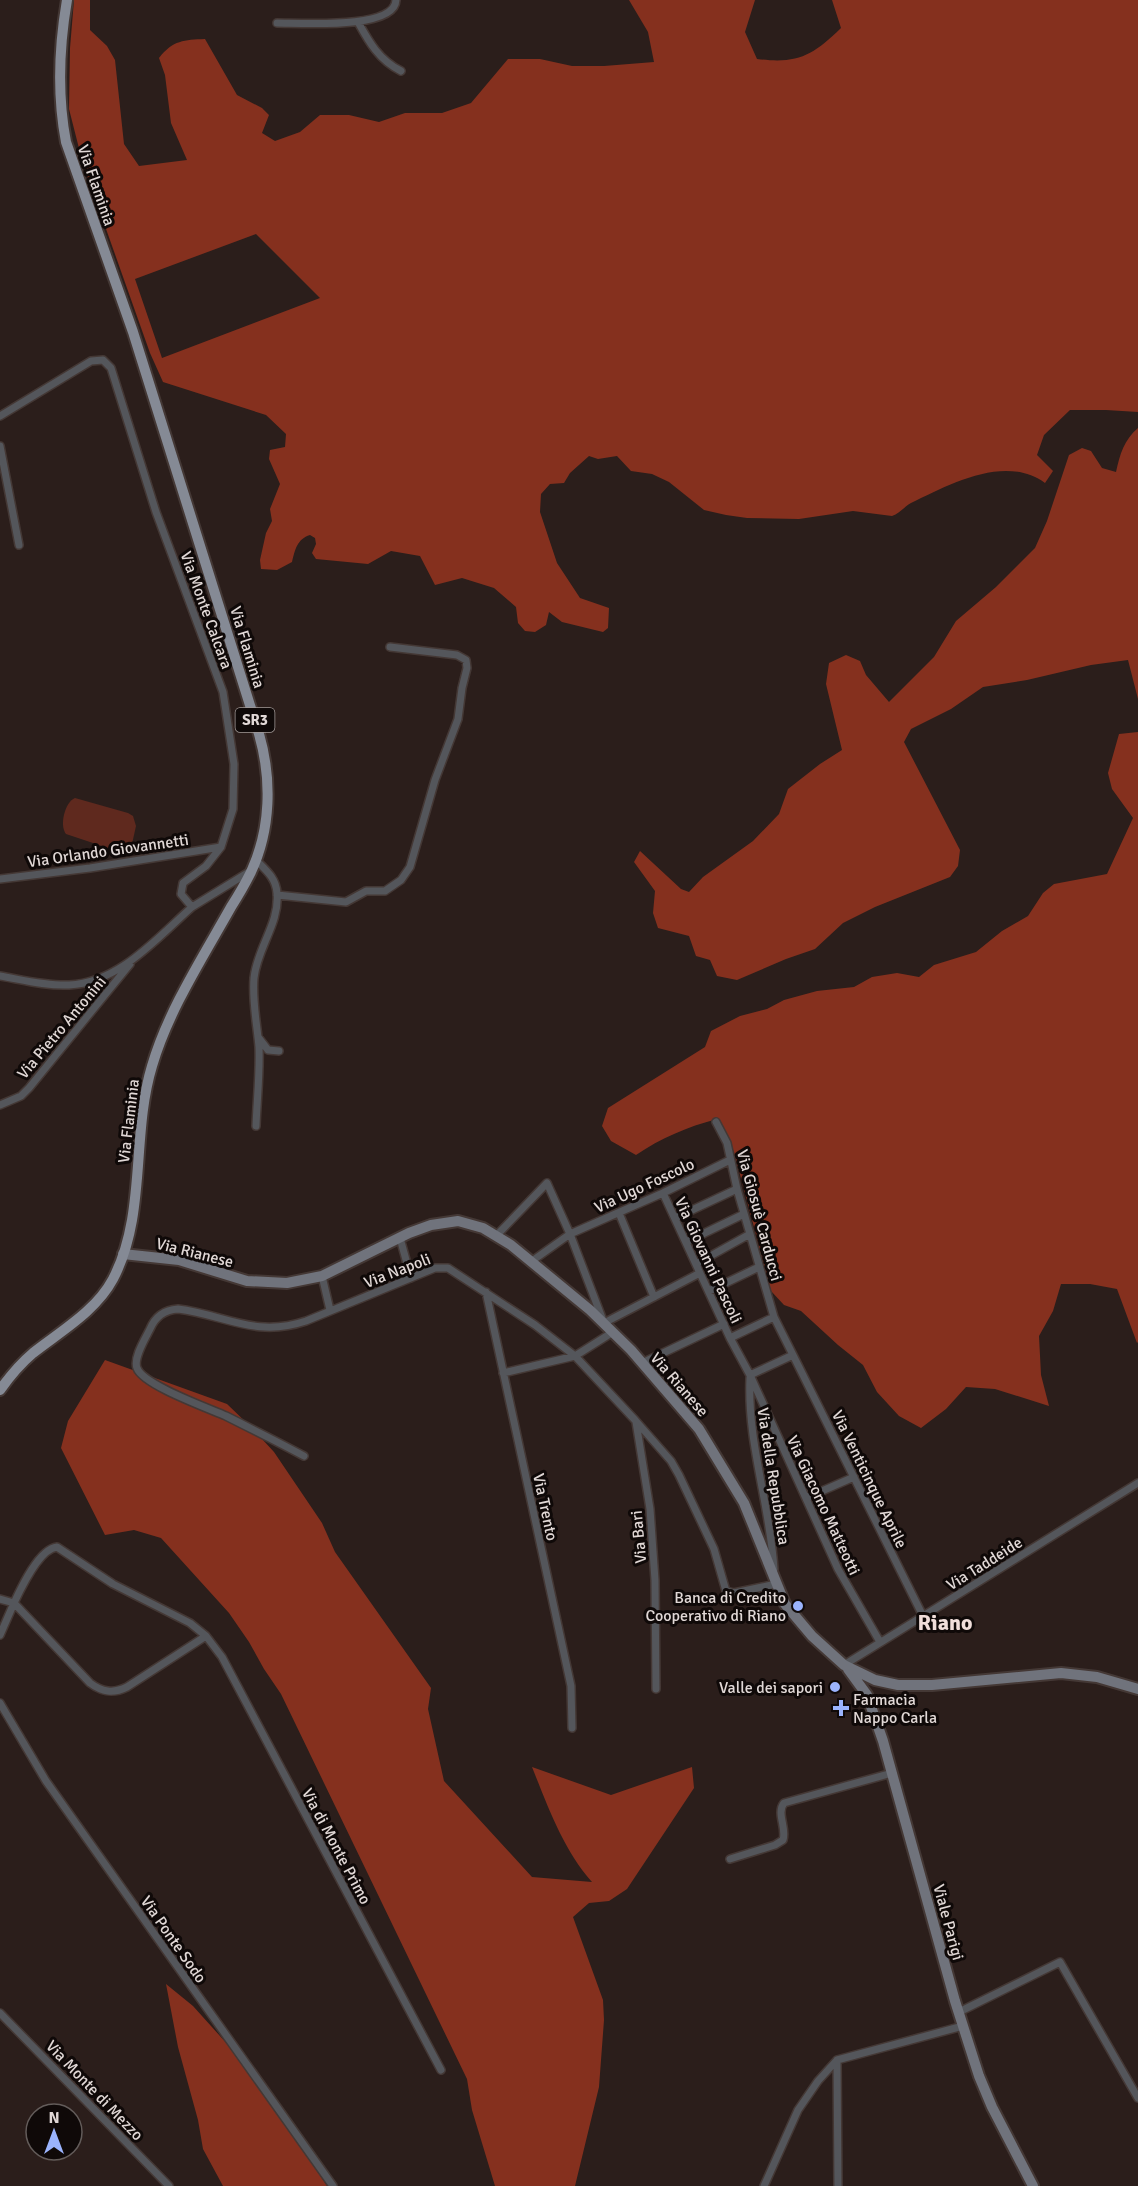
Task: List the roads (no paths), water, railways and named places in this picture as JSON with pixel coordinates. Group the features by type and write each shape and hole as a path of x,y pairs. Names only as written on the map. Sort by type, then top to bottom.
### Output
{"main road":[{"name":"Via Flaminia","path":"0,1390 27,1358 98,1300 114,1278 131,1227 144,1103 154,1057 171,1018 251,871 267,807 268,782 265,757 257,725 133,332 75,173 66,142 60,75 67,0"},
{"name":"Via Rianese","path":"123,1254 179,1260 231,1277 262,1283 291,1283 322,1276 428,1226 456,1221 478,1226 497,1235 604,1323 695,1424 713,1450 752,1520 775,1582 786,1604 800,1623 844,1665 876,1680 898,1685 1061,1673 1097,1677 1138,1689"},
{"name":"Viale Parigi","path":"844,1665 867,1695 892,1773 982,2086 1033,2186"}],"street":[{"path":"277,23 358,22 386,15 394,9 396,1"},
{"path":"358,22 376,52 387,63 401,70"},
{"name":"Via Monte Calcara","path":"0,416 91,361 103,360 111,368 156,512 223,692 235,783 232,815 221,847 206,866 183,883 182,894 192,907"},
{"path":"0,446 19,545"},
{"path":"277,896 346,902 366,891 385,891 401,880 410,867 435,780 458,720 467,668 466,660 457,655 390,647"},
{"name":"Via Orlando Giovannetti","path":"0,879 90,868 221,847"},
{"path":"255,859 273,878 277,896 274,917 255,972 254,999 259,1054 256,1126"},
{"path":"192,907 251,871"},
{"name":"Via Pietro Antonini","path":"0,1106 21,1096 29,1088 135,958 192,907"},
{"name":"Via Pietro Antonini","path":"0,976 60,986 77,985 99,979 135,958"},
{"path":"257,1035 268,1050 279,1051"},
{"name":"Via Giosuè Carducci","path":"716,1122 727,1143 737,1189 774,1317 794,1355"},
{"name":"Via Ugo Foscolo","path":"532,1262 570,1234 663,1193 730,1160"},
{"path":"497,1235 547,1183 570,1234 604,1323 700,1273"},
{"path":"675,1218 737,1189"},
{"name":"Via Giovanni Pascoli","path":"663,1193 730,1338 750,1375"},
{"path":"619,1213 654,1297"},
{"path":"686,1242 744,1214"},
{"path":"696,1264 750,1234"},
{"path":"400,1238 411,1278"},
{"name":"Via Napoli","path":"304,1456 225,1415 163,1388 143,1376 138,1371 136,1362 152,1324 163,1313 171,1310 181,1310 266,1328 299,1323 435,1268 444,1267 451,1269 535,1324 575,1356 635,1420 667,1457 679,1475 711,1541 726,1591 734,1593 775,1582"},
{"path":"709,1291 759,1267"},
{"path":"322,1276 330,1310"},
{"name":"Via Trento","path":"486,1292 571,1686 572,1728"},
{"path":"730,1338 774,1317"},
{"path":"642,1363 724,1324"},
{"path":"503,1373 575,1356 613,1332"},
{"path":"750,1375 794,1355"},
{"name":"Via Venticinque Aprile","path":"794,1355 923,1616"},
{"name":"Via Giacomo Matteotti","path":"750,1375 838,1569 880,1642"},
{"name":"Via della Repubblica","path":"750,1375 750,1420 770,1533 775,1582"},
{"name":"Via Bari","path":"635,1420 650,1509 655,1580 656,1689"},
{"path":"806,1498 854,1477"},
{"name":"Via Taddeide","path":"844,1665 1138,1484"},
{"name":"Via di Monte Primo","path":"14,1603 29,1574 48,1550 54,1547 69,1554 113,1584 190,1623 206,1636 222,1657 441,2070"},
{"path":"0,1599 14,1603 87,1680 104,1691 117,1691 127,1687 206,1636"},
{"path":"0,1635 14,1603"},
{"name":"Via Ponte Sodo","path":"0,1703 46,1781 333,2186"},
{"path":"730,1859 775,1845 783,1840 784,1830 780,1810 784,1803 892,1773"},
{"path":"959,2012 1060,1962 1138,2098"},
{"name":"Via Monte di Mezzo","path":"0,2013 170,2186"},
{"path":"764,2186 798,2110 837,2060 963,2026"},
{"path":"837,2060 838,2186"}],"place":[{"name":"Banca di Credito Cooperativo di Riano","path":"798,1606"},
{"name":"Valle dei sapori","path":"835,1687"},
{"name":"Farmacia Nappo Carla","path":"841,1708"}],"district":[{"name":"Riano","path":"945,1622"}]}
